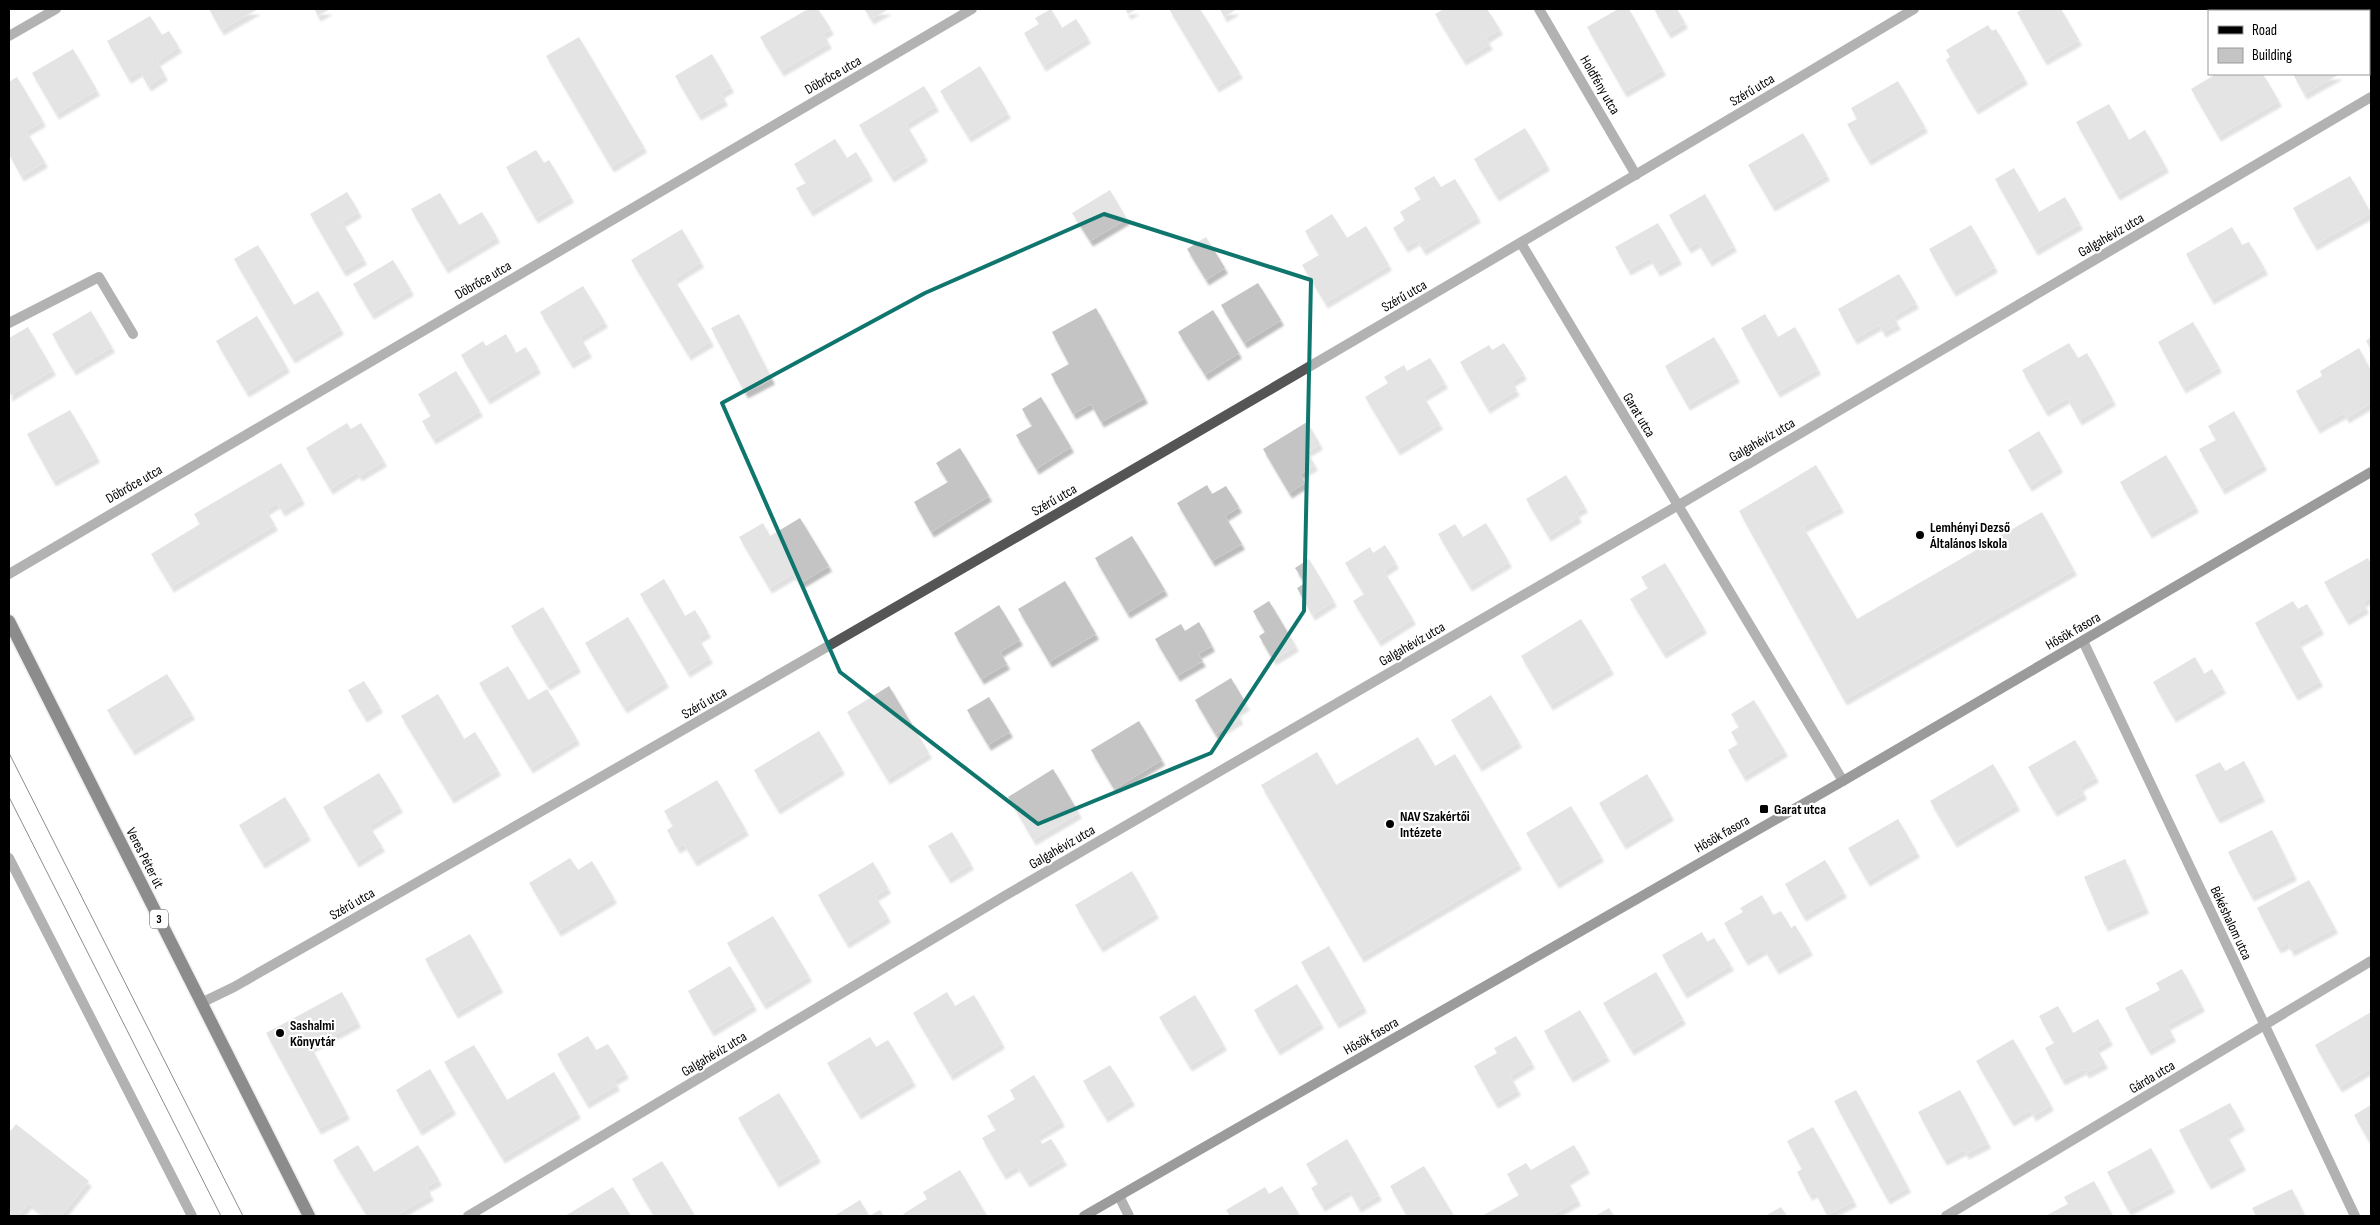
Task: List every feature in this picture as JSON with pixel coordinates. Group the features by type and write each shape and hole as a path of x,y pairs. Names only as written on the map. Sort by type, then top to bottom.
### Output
{"main road":[{"name":"Veres Péter út","path":"9,621 309,1216"}],"street":[{"path":"9,36 56,9"},
{"name":"Döbrőce utca","path":"9,574 972,9"},
{"name":"Holdfény utca","path":"1539,9 1636,175"},
{"name":"Szérű utca","path":"202,1003 234,987 884,615 1521,243 1914,9"},
{"name":"Galgahévíz utca","path":"468,1216 1017,889 1677,506 2371,97"},
{"name":"Garat utca","path":"1521,243 1843,781"},
{"path":"9,323 99,277 132,334"},
{"name":"Hősök fasora","path":"1084,1216 1843,781 2371,472"},
{"name":"Békéshalom utca","path":"2083,641 2355,1216"},
{"path":"9,858 192,1216"},
{"name":"Gárda utca","path":"1946,1216 2371,961"},
{"path":"1119,1196 1129,1216"}],"highlighted area":[{"path":"1104,214 1311,280 1304,611 1211,753 1038,824 840,672 722,403 925,293"}],"building":[{"path":"209,9 258,9 221,30"},
{"path":"314,9 330,9 318,16"},
{"path":"808,9 818,9 831,29 823,34 829,43 781,71 760,37"},
{"path":"864,9 889,9 871,19"},
{"path":"1051,9 1062,28 1076,19 1088,38 1043,66 1024,33 1039,24 1035,18"},
{"path":"1125,9 1137,9 1128,14"},
{"path":"1169,9 1200,9 1240,73 1216,87"},
{"path":"1220,9 1237,9 1224,17"},
{"path":"1444,9 1487,9 1500,29 1486,38 1490,44 1463,60 1435,14"},
{"path":"1618,9 1629,9 1663,70 1624,92 1587,27"},
{"path":"1654,9 1677,9 1685,23 1668,33"},
{"path":"2023,9 2061,9 2079,40 2044,60 2017,12"},
{"path":"150,16 162,35 169,31 179,47 157,61 165,75 148,86 140,71 128,78 107,41"},
{"path":"1988,25 1992,31 1996,29 2025,79 1975,109 1946,60 1950,57 1946,50"},
{"path":"579,37 644,147 611,167 546,56"},
{"path":"73,49 97,90 56,114 32,73"},
{"path":"712,54 731,87 721,93 725,100 698,115 675,76"},
{"path":"980,66 1008,113 968,137 940,91"},
{"path":"2214,75 2264,75 2279,101 2218,136 2191,89"},
{"path":"2294,75 2338,75 2304,94"},
{"path":"17,77 43,121 26,131 45,162 21,176 9,154 9,82"},
{"path":"1898,81 1925,127 1868,160 1847,124 1857,119 1851,108"},
{"path":"924,86 936,106 906,124 925,156 891,177 859,125"},
{"path":"2109,104 2129,140 2145,130 2166,167 2117,195 2076,122"},
{"path":"1525,128 1547,165 1496,196 1474,159"},
{"path":"1803,133 1827,175 1772,206 1748,165"},
{"path":"835,139 847,158 856,152 870,175 810,211 796,188 806,183 794,164"},
{"path":"536,150 544,163 549,160 571,197 535,218 506,167"},
{"path":"2014,168 2039,212 2065,197 2080,224 2035,250 1995,179"},
{"path":"1434,176 1441,187 1455,179 1478,217 1423,250 1417,240 1405,247 1393,228 1405,220 1400,212 1421,199 1414,188"},
{"path":"2350,176 2371,213 2314,245 2293,208"},
{"path":"1110,190 1127,219 1090,241 1072,213"},
{"path":"347,192 359,212 342,222 364,259 343,271 310,214"},
{"path":"440,193 459,225 482,212 497,237 445,268 411,209"},
{"path":"1705,194 1734,246 1709,261 1698,242 1688,248 1669,215"},
{"path":"1332,214 1347,238 1366,226 1389,265 1325,303 1302,265 1319,255 1305,231"},
{"path":"1658,223 1679,259 1657,271 1650,258 1628,270 1615,247"},
{"path":"1971,225 1995,267 1953,291 1929,249"},
{"path":"2232,227 2242,245 2249,242 2265,269 2211,299 2186,254"},
{"path":"682,229 701,262 674,279 711,341 688,355 631,260"},
{"path":"1206,237 1225,268 1206,280 1187,249"},
{"path":"258,245 294,305 318,291 341,329 292,358 234,259"},
{"path":"393,260 411,290 371,314 353,284"},
{"path":"1899,274 1916,303 1893,316 1898,324 1883,332 1879,325 1854,339 1838,309"},
{"path":"1258,283 1281,320 1244,343 1221,305"},
{"path":"583,286 605,322 580,337 589,352 570,363 540,312"},
{"path":"1096,308 1145,398 1101,422 1091,404 1073,414 1051,374 1069,364 1052,332"},
{"path":"1213,310 1239,353 1205,375 1178,332"},
{"path":"91,311 112,347 73,370 52,334"},
{"path":"739,314 772,379 745,393 711,328"},
{"path":"1765,314 1778,337 1795,327 1818,369 1777,392 1741,328"},
{"path":"257,316 287,367 246,392 216,341"},
{"path":"2193,322 2219,367 2183,388 2158,342"},
{"path":"28,327 53,370 9,396 9,338"},
{"path":"506,334 516,353 526,347 538,368 487,399 461,355 483,341 486,346"},
{"path":"1714,337 1737,377 1687,405 1665,366"},
{"path":"2371,337 2371,350 2366,341"},
{"path":"1504,343 1524,374 1511,382 1517,390 1487,408 1460,362 1489,345 1492,350"},
{"path":"2069,343 2078,358 2087,353 2113,400 2079,420 2067,398 2045,411 2022,370"},
{"path":"2359,348 2371,371 2371,403 2346,418 2344,413 2317,428 2296,391 2322,376 2320,371"},
{"path":"1430,358 1445,383 1423,396 1440,424 1397,450 1365,397 1388,383 1384,377 1404,365 1407,371"},
{"path":"456,371 480,411 433,439 422,421 431,416 418,394"},
{"path":"1041,397 1071,447 1036,469 1016,435 1032,426 1022,409"},
{"path":"70,410 97,457 53,481 27,434"},
{"path":"2234,411 2264,465 2222,489 2199,449 2216,440 2208,426"},
{"path":"1307,422 1320,444 1307,452 1315,465 1300,474 1305,483 1289,493 1263,449"},
{"path":"347,423 351,429 361,423 384,461 359,476 357,472 330,489 306,448"},
{"path":"2039,431 2060,467 2029,486 2008,450"},
{"path":"960,448 989,496 931,532 914,502 948,482 936,463"},
{"path":"2166,455 2196,507 2149,533 2120,482"},
{"path":"281,463 302,499 282,511 277,503 266,510 275,525 171,587 151,554 200,524 194,514"},
{"name":"Lemhényi Dezső Általános Iskola","path":"1816,465 1841,507 1803,527 1857,619 2042,512 2074,570 1844,700 1739,511"},
{"path":"1566,475 1585,507 1576,512 1579,517 1548,536 1526,499"},
{"path":"1207,485 1212,494 1226,486 1239,507 1225,516 1242,544 1212,561 1177,503"},
{"path":"800,518 829,566 799,584 793,574 769,588 739,537 763,523 770,536"},
{"path":"1486,523 1509,562 1469,586 1438,534 1455,524 1463,537"},
{"path":"1132,536 1165,590 1127,613 1095,558"},
{"path":"1385,545 1396,563 1384,571 1413,619 1378,641 1353,601 1364,594 1345,563 1370,547 1373,553"},
{"path":"2368,558 2371,564 2371,597 2363,602 2366,608 2346,620 2324,582"},
{"path":"1309,559 1334,601 1312,615 1297,588 1305,583 1295,568"},
{"path":"1665,563 1704,628 1663,653 1630,599 1648,588 1641,577"},
{"path":"664,579 685,616 695,610 708,632 698,638 710,658 687,672 640,594"},
{"path":"1065,581 1096,634 1049,662 1018,609"},
{"path":"1269,601 1296,646 1273,660 1259,636 1265,632 1253,611"},
{"path":"2293,601 2298,609 2307,604 2321,629 2298,642 2320,681 2295,695 2255,623"},
{"path":"999,605 1020,640 1000,652 1007,664 981,679 954,633"},
{"path":"543,607 578,667 547,685 511,626"},
{"path":"628,617 666,682 624,708 585,643"},
{"path":"1581,619 1611,669 1550,705 1521,656"},
{"path":"1199,622 1212,646 1198,654 1203,661 1177,676 1155,639 1181,624 1185,631"},
{"path":"2195,657 2204,674 2212,669 2223,688 2173,717 2153,682"},
{"path":"508,666 528,700 547,689 577,739 530,768 479,683"},
{"path":"167,674 192,714 132,750 107,710"},
{"path":"1231,678 1247,705 1237,711 1240,719 1215,734 1195,700"},
{"path":"364,681 380,707 364,717 348,690"},
{"path":"889,686 929,753 887,779 847,712"},
{"path":"438,694 464,739 475,732 498,770 451,798 401,716"},
{"path":"1491,695 1519,742 1479,766 1451,720"},
{"path":"989,697 1010,732 988,745 967,710"},
{"path":"1754,700 1785,751 1743,776 1728,750 1738,744 1731,732 1739,727 1731,714"},
{"path":"1139,721 1162,760 1114,789 1091,750"},
{"path":"819,731 842,769 777,809 754,770"},
{"name":"NAV Szakértői Intézete","path":"1418,737 1435,766 1455,754 1519,864 1361,957 1261,785 1317,752 1336,785"},
{"path":"2075,740 2096,777 2080,786 2084,794 2054,811 2028,767"},
{"path":"2244,761 2262,796 2217,818 2195,775 2220,762 2225,771"},
{"path":"1993,764 2017,805 1954,842 1930,801"},
{"path":"1053,769 1079,813 1033,840 1008,797"},
{"path":"379,773 400,807 369,826 382,846 356,862 323,807"},
{"path":"1647,774 1671,815 1623,844 1599,803"},
{"path":"717,780 746,830 694,861 684,844 677,848 667,830 673,826 664,811"},
{"path":"285,797 308,835 262,863 239,825"},
{"path":"1571,806 1601,856 1556,883 1526,833"},
{"path":"1898,819 1917,852 1867,881 1848,848"},
{"path":"2272,830 2294,875 2251,896 2228,852"},
{"path":"952,832 971,864 948,878 928,846"},
{"path":"570,858 578,870 592,861 614,898 558,931 529,883"},
{"path":"2125,859 2146,908 2105,926 2084,877"},
{"path":"1825,860 1844,892 1803,916 1785,884"},
{"path":"873,862 888,888 875,896 888,917 846,943 818,895"},
{"path":"1132,871 1156,913 1100,947 1075,905"},
{"path":"2309,880 2335,928 2291,951 2288,943 2278,948 2257,908"},
{"path":"1762,895 1773,915 1781,911 1791,928 1795,925 1810,950 1776,969 1764,949 1745,960 1724,923 1743,912 1740,908"},
{"path":"773,916 809,976 763,1004 727,943"},
{"path":"1702,932 1707,942 1714,938 1731,965 1684,993 1662,955"},
{"path":"470,934 500,987 455,1013 425,959"},
{"path":"1329,946 1364,1007 1336,1023 1301,962"},
{"path":"730,966 754,1005 711,1031 688,991"},
{"path":"2182,969 2202,1006 2167,1025 2173,1036 2148,1050 2125,1008 2160,990 2156,983"},
{"path":"1656,972 1683,1019 1631,1050 1603,1003"},
{"path":"1297,984 1321,1023 1277,1050 1254,1010"},
{"path":"342,992 358,1022 311,1047 347,1114 318,1129 266,1033"},
{"path":"947,992 955,1006 974,995 1002,1043 950,1075 913,1013"},
{"path":"1195,995 1224,1045 1189,1066 1159,1017"},
{"path":"2058,1006 2073,1033 2098,1019 2110,1040 2096,1048 2105,1063 2086,1073 2084,1069 2062,1080 2045,1048 2054,1043 2039,1016"},
{"path":"1580,1010 1607,1056 1570,1077 1544,1031"},
{"path":"2371,1012 2371,1068 2339,1087 2315,1045"},
{"path":"588,1036 596,1050 608,1044 626,1073 614,1080 617,1085 586,1103 557,1054"},
{"path":"1516,1036 1532,1063 1510,1076 1518,1090 1495,1103 1474,1066 1497,1053 1494,1048"},
{"path":"870,1037 876,1047 888,1040 913,1081 858,1114 827,1063"},
{"path":"2013,1039 2051,1105 2033,1116 2030,1110 2011,1121 1976,1061"},
{"path":"474,1045 507,1100 554,1072 578,1113 502,1158 444,1062"},
{"path":"1110,1065 1132,1100 1105,1117 1083,1081"},
{"path":"430,1069 453,1109 419,1130 396,1090"},
{"path":"1034,1075 1062,1121 1037,1136 1042,1144 1051,1139 1064,1160 1027,1182 1017,1166 1003,1174 982,1138 996,1130 987,1116 1015,1099 1010,1090"},
{"path":"1856,1090 1908,1187 1887,1199 1834,1101"},
{"path":"1960,1090 1988,1143 1966,1154 1964,1150 1944,1160 1918,1112"},
{"path":"779,1093 818,1157 776,1182 738,1118"},
{"path":"2230,1103 2242,1125 2226,1134 2243,1165 2208,1184 2179,1130"},
{"path":"2371,1105 2371,1145 2354,1115"},
{"path":"16,1124 89,1181 61,1216 46,1216 29,1203 18,1216 9,1216 9,1133"},
{"path":"1813,1127 1854,1201 1827,1215 1815,1192 1809,1195 1797,1172 1802,1169 1787,1141"},
{"path":"1347,1139 1379,1195 1358,1207 1349,1190 1322,1206 1311,1188 1318,1184 1306,1164"},
{"path":"358,1145 374,1172 418,1145 439,1180 426,1187 431,1195 395,1216 367,1216 333,1160"},
{"path":"1574,1145 1587,1168 1567,1180 1578,1200 1550,1216 1482,1216 1519,1195 1507,1174 1526,1163 1531,1170"},
{"path":"2151,1148 2172,1187 2128,1210 2107,1172"},
{"path":"662,1161 695,1216 654,1216 632,1179"},
{"path":"1424,1166 1454,1216 1407,1216 1390,1186"},
{"path":"960,1170 987,1216 905,1216 903,1214 927,1199 923,1192"},
{"path":"2094,1181 2113,1216 2045,1216 2068,1204 2064,1197"},
{"path":"1282,1186 1299,1214 1295,1216 1230,1216 1226,1210 1265,1187 1269,1194"},
{"path":"613,1187 631,1216 564,1216 570,1213"},
{"path":"2292,1189 2305,1216 2256,1216 2252,1208"},
{"path":"860,1200 869,1216 834,1216"},
{"path":"1781,1207 1787,1216 1765,1216"},
{"path":"1609,1208 1614,1216 1595,1216"},
{"path":"880,1210 884,1216 869,1216"}],"tram line":[{"path":"9,753 243,1216"},
{"path":"9,797 221,1216"}],"place":[{"name":"Lemhényi Dezső Általános Iskola","path":"1920,535"},
{"name":"Garat utca","path":"1764,809"},
{"name":"NAV Szakértői Intézete","path":"1390,824"},
{"name":"Sashalmi Könyvtár","path":"280,1033"}]}
